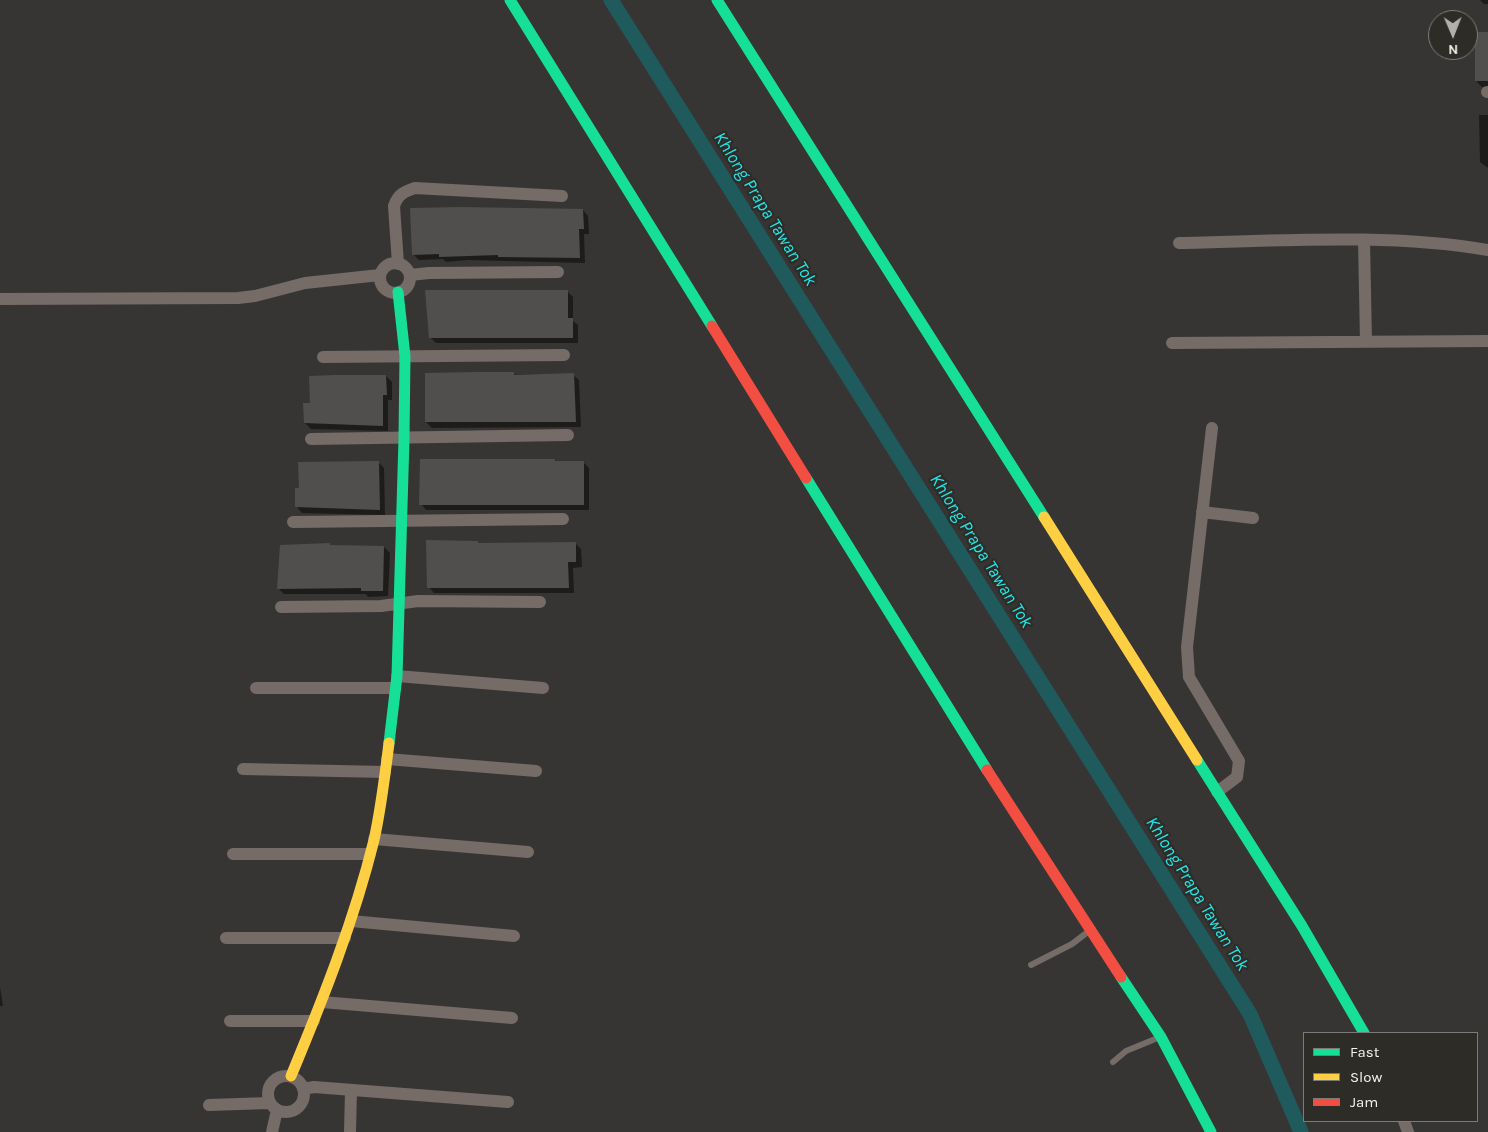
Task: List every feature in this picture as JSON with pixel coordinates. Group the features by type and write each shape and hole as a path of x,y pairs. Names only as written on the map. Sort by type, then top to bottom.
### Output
{"street":[{"path":"510,0 1014,814 1160,1037 1211,1132"},
{"path":"717,0 1302,926 1363,1032"},
{"path":"398,264 394,206 398,197 404,192 415,188 562,196"},
{"path":"1179,243 1364,240 1429,242 1488,250"},
{"path":"1364,240 1366,342"},
{"path":"0,299 238,298 255,296 305,283 380,275 387,266 398,264 404,266 410,275 407,286 398,292 386,290 382,286 380,275"},
{"path":"410,275 430,273 558,272"},
{"path":"291,1076 322,1002 345,938 374,839 387,759 396,682 404,438 405,356 398,292"},
{"path":"1172,343 1488,341"},
{"path":"323,358 564,355"},
{"path":"1212,428 1187,647 1187,666 1194,686 1239,761 1237,777 1218,792"},
{"path":"311,439 568,435"},
{"path":"1202,512 1253,518"},
{"path":"293,522 563,519"},
{"path":"281,607 418,601 540,602"},
{"path":"256,688 396,682 543,688"},
{"path":"387,759 536,771"},
{"path":"243,769 385,772"},
{"path":"374,839 528,852"},
{"path":"233,854 370,854"},
{"path":"350,921 514,936"},
{"path":"226,938 345,938"},
{"path":"322,1002 512,1018"},
{"path":"230,1021 314,1021"},
{"path":"209,1105 274,1106 288,1112 295,1110 304,1099 303,1089 297,1079 291,1076 284,1075 271,1082 267,1096 274,1106 272,1132"},
{"path":"303,1089 314,1086 351,1091 508,1102"},
{"path":"350,1132 351,1091"}],"lane":[{"path":"1031,965 1072,944 1090,930"},
{"path":"1113,1062 1126,1051 1160,1037"}],"building":[{"path":"1478,32 1488,32 1488,81 1475,81 1475,60 1478,60"},
{"path":"410,208 583,209 584,229 579,229 580,258 498,257 498,255 439,257 439,254 412,255"},
{"path":"425,290 568,290 568,318 573,318 573,338 429,338"},
{"path":"514,372 514,375 574,373 576,422 425,422 425,373"},
{"path":"386,375 387,395 383,395 383,426 304,423 303,403 310,403 309,376"},
{"path":"420,459 555,459 555,461 584,461 584,505 419,505"},
{"path":"379,461 380,510 295,507 295,488 299,488 298,462"},
{"path":"426,540 478,541 478,543 576,542 576,562 568,562 569,588 427,588"},
{"path":"330,543 330,545 384,546 383,591 361,591 361,588 277,589 280,545"}],"waterway":[{"name":"Khlong Prapa Tawan Tok","path":"611,0 1250,1014 1301,1132"}],"traffic: fast":[{"path":"510,0 712,326"},
{"path":"717,0 1044,517"},
{"path":"389,743 397,676 404,439 405,356 398,292"},
{"path":"806,478 987,770"},
{"path":"1197,760 1302,926 1363,1032"},
{"path":"1121,977 1161,1037 1211,1132"}],"traffic: slow":[{"path":"1044,517 1197,760"},
{"path":"291,1076 337,960 366,870 379,816 389,743"}],"traffic: jam":[{"path":"712,326 806,478"},
{"path":"987,770 1121,977"}]}
